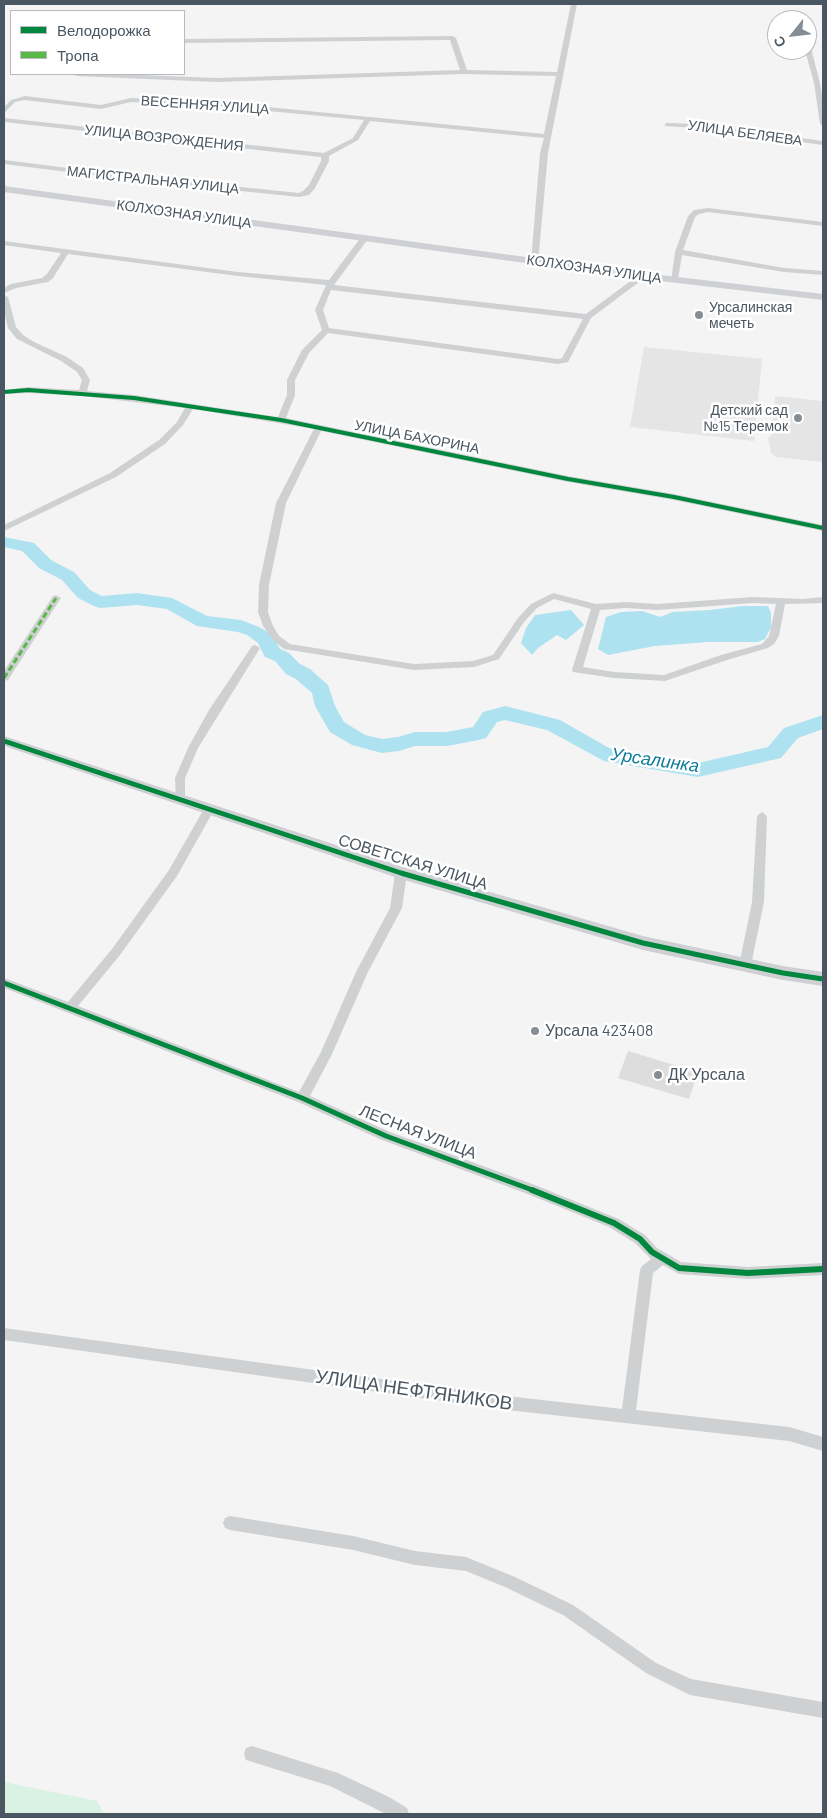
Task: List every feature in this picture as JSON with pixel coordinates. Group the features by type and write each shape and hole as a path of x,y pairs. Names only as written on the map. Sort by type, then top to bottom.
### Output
{"main road":[{"name":"КОЛХОЗНАЯ УЛИЦА","path":"4,189 643,276 823,297"},
{"name":"СОВЕТСКАЯ УЛИЦА","path":"4,741 400,873 643,943 745,965 823,979"}],"street":[{"path":"535,261 543,164 574,4"},
{"path":"185,42 453,38 464,72"},
{"path":"811,60 817,83 823,124"},
{"path":"127,75 246,80 296,76 464,72 559,74"},
{"path":"4,111 13,101 5,96"},
{"name":"ВЕСЕННЯЯ УЛИЦА","path":"13,101 25,98 101,107 131,100 181,102 548,136"},
{"path":"325,155 356,140 368,119"},
{"name":"УЛИЦА ВОЗРОЖДЕНИЯ","path":"4,120 325,155"},
{"name":"УЛИЦА БЕЛЯЕВА","path":"667,125 698,126 823,143"},
{"name":"МАГИСТРАЛЬНАЯ УЛИЦА","path":"4,162 284,194 303,194 312,186 325,161 325,155"},
{"path":"674,279 679,252 692,216 697,212 708,210 823,224"},
{"path":"326,330 320,320 319,310 330,285 364,239"},
{"path":"4,243 588,317"},
{"path":"4,291 14,286 45,280 50,276 66,251"},
{"path":"679,252 784,270 823,273"},
{"path":"326,330 558,362 565,360 588,317 643,276"},
{"path":"4,297 12,328 20,338 64,359 80,370 86,380 82,393"},
{"path":"281,420 292,395 291,380 305,352 326,330"},
{"name":"УЛИЦА БАХОРИНА","path":"4,392 28,390 82,393 281,420 568,479 674,497 823,528"},
{"path":"4,528 113,475 167,437 180,423 190,407"},
{"path":"318,429 281,503 264,585 263,612 268,626 276,638 287,647 414,667 474,664 496,657 521,620 542,600 553,596 596,607 626,604 657,607 753,600 823,600"},
{"path":"4,678 56,598"},
{"path":"596,607 577,670 614,675 665,678 724,657 765,646 771,642 774,636 781,601"},
{"path":"180,799 180,778 193,748 255,648"},
{"path":"69,1009 116,952 173,872 209,810"},
{"path":"745,965 758,902 762,816"},
{"path":"302,1098 326,1054 347,1003 396,908 400,873"},
{"name":"ЛЕСНАЯ УЛИЦА","path":"4,983 302,1098 386,1136 530,1189 614,1223 640,1239 652,1252 679,1268 738,1272 823,1269"},
{"path":"628,1415 647,1270 662,1258"},
{"name":"УЛИЦА НЕФТЯНИКОВ","path":"4,1334 488,1400 789,1434 823,1444"},
{"path":"230,1523 353,1543 415,1558 466,1564 510,1582 568,1610 651,1668 690,1687 823,1710"},
{"path":"252,1754 332,1779 383,1803 401,1814"}],"shaded area":[{"path":"644,347 762,359 754,441 630,427"},
{"name":"Детский сад №15 Теремок","path":"775,396 823,401 823,462 776,457 771,453 768,438 772,435"}],"green space":[{"path":"4,1782 97,1801 104,1814 4,1814"}],"water":[{"path":"743,606 768,606 771,613 771,627 765,639 758,642 708,642 655,646 608,655 598,649 606,617 621,612 642,611 660,617 673,612"},
{"path":"571,610 584,625 566,640 557,635 538,648 532,655 521,643 526,628 535,615"}],"building":[{"name":"ДК Урсала","path":"628,1051 698,1072 689,1099 618,1078"}],"waterway":[{"name":"Урсалинка","path":"4,542 28,547 45,564 68,576 84,594 100,602 137,599 172,604 203,622 241,626 253,631 266,639 272,653 282,657 293,669 303,674 321,690 325,706 337,727 359,740 382,746 399,744 415,739 447,739 479,733 490,717 505,713 553,725 604,754 698,770 774,753 791,733 823,722"}],"marked path":[{"path":"4,678 56,598"}],"cycle path":[{"path":"4,392 28,390 134,398 281,420 568,479 674,497 823,528"},
{"path":"4,741 401,873 643,943 783,973 823,979"},
{"path":"4,983 302,1098 386,1136 530,1189 614,1223 640,1239 652,1252 679,1268 748,1273 823,1269"}],"place":[{"name":"Урсалинская мечеть","path":"699,315"},
{"name":"Детский сад №15 Теремок","path":"798,418"},
{"name":"Урсала 423408","path":"535,1031"},
{"name":"ДК Урсала","path":"658,1075"}]}
